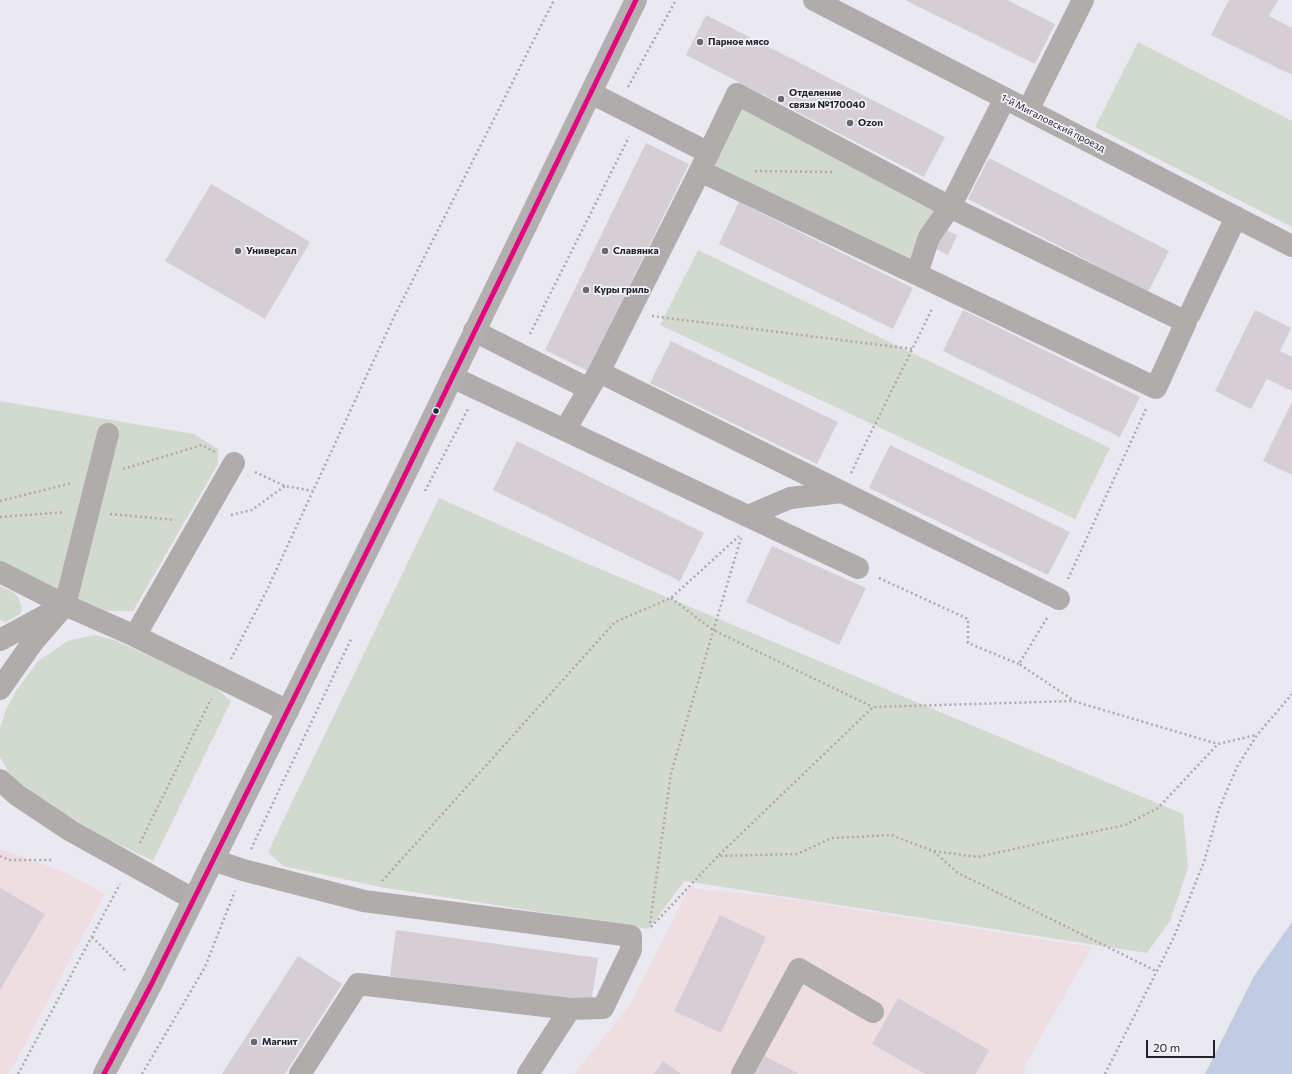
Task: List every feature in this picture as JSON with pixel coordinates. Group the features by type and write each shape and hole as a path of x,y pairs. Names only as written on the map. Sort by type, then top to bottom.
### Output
{"main road":[{"path":"104,1074 288,711 398,489 636,0"}],"street":[{"name":"1-й Мигаловский проезд","path":"814,0 1292,246"},
{"path":"1028,110 1079,1"},
{"path":"565,430 594,380 705,162 737,94 950,207 1186,322 1156,388 917,274 705,162 639,118 591,93"},
{"path":"917,274 929,237 950,207 1005,98"},
{"path":"1190,314 1236,217"},
{"path":"474,331 520,354 594,380 842,492 1059,599"},
{"path":"452,376 858,568"},
{"path":"0,689 33,642 65,605 108,434"},
{"path":"135,636 234,463"},
{"path":"748,516 790,498 842,492"},
{"path":"0,572 65,605 135,636 288,711"},
{"path":"0,640 65,605"},
{"path":"0,780 17,795 71,831 193,899"},
{"path":"213,860 243,870 364,901 631,936 631,950 603,1008 570,1009 358,984 300,1074"},
{"path":"742,1074 799,969 873,1012"},
{"path":"528,1074 570,1009"}],"path":[{"path":"18,1074 92,937 221,678 266,592 393,319 554,0"},
{"path":"520,354 639,118 625,94 676,0"},
{"path":"750,171 837,172"},
{"path":"842,492 942,286"},
{"path":"628,313 912,349"},
{"path":"1019,664 1059,599 1156,388"},
{"path":"423,493 478,389"},
{"path":"0,501 96,478 202,445 234,463 285,486 313,491"},
{"path":"200,523 252,510 285,486"},
{"path":"364,901 615,622 671,598 743,532 712,630 671,774 649,930 718,856 873,707"},
{"path":"858,568 968,619 968,643 1019,664 1073,701 1218,744 1257,735"},
{"path":"671,598 712,630 873,707 1073,701"},
{"path":"142,1074 205,967 252,846 354,634"},
{"path":"1105,1074 1173,939 1204,862 1219,809 1237,767 1257,735 1292,694"},
{"path":"718,856 797,854 832,838 891,835 933,851 977,857 1125,825 1158,808 1218,744"},
{"path":"933,851 958,873 1156,971"},
{"path":"0,856 9,860 53,860"},
{"path":"92,937 126,971"}],"shaded area":[{"path":"1138,42 1292,121 1292,227 1095,127"},
{"path":"740,104 938,207 910,262 710,171"},
{"path":"698,250 1110,448 1075,519 660,325"},
{"path":"0,401 194,434 218,449 218,464 133,611 106,611 49,588 0,562"},
{"path":"439,498 581,561 1183,814 1188,868 1170,921 1147,953 684,881 649,929 380,887 283,866 268,852"},
{"path":"0,586 13,592 18,597 22,608 20,614 6,622 0,620"},
{"path":"94,635 114,640 211,684 231,701 153,861 104,837 18,786 0,757 0,728 6,710 16,691 38,661 68,641"},
{"path":"0,849 67,873 105,894 9,1074 0,1074"},
{"path":"689,888 777,897 1092,947 1025,1065 1024,1074 574,1074 629,1006"}],"water":[{"path":"1292,922 1292,1074 1205,1074 1254,976"}],"building":[{"path":"905,0 1007,0 1055,24 1035,64"},
{"path":"1229,0 1278,0 1269,16 1292,28 1292,75 1211,35"},
{"path":"706,15 945,137 924,177 686,55"},
{"path":"646,143 689,164 588,371 545,350"},
{"path":"989,158 1169,251 1148,292 968,199"},
{"name":"Универсал","path":"211,184 310,242 265,319 165,261"},
{"path":"739,202 913,288 893,329 719,244"},
{"path":"942,228 957,235 948,255 932,247"},
{"path":"963,310 1140,397 1120,437 943,351"},
{"path":"1255,310 1291,328 1280,351 1292,357 1292,391 1267,379 1251,409 1215,391"},
{"path":"671,341 838,422 817,464 650,383"},
{"path":"1292,402 1292,475 1263,461"},
{"path":"517,441 704,533 680,581 493,490"},
{"path":"890,445 1070,532 1048,575 869,488"},
{"path":"772,546 866,588 839,645 746,602"},
{"path":"0,888 45,914 0,990"},
{"path":"720,915 766,937 721,1033 674,1011"},
{"path":"396,930 598,958 591,1004 390,976"},
{"path":"298,956 342,984 285,1074 222,1074"},
{"path":"898,998 989,1050 976,1074 925,1074 872,1044"},
{"path":"765,1056 799,1074 755,1074"},
{"path":"663,1061 681,1074 654,1074"}],"transit line":[{"path":"104,1074 152,983 398,489 636,0"}],"place":[{"name":"Парное мясо","path":"700,42"},
{"name":"Отделение связи №170040","path":"781,99"},
{"name":"Ozon","path":"850,123"},
{"name":"Универсал","path":"238,251"},
{"name":"Славянка","path":"605,251"},
{"name":"Куры гриль","path":"586,290"},
{"name":"Магнит","path":"254,1042"}]}
